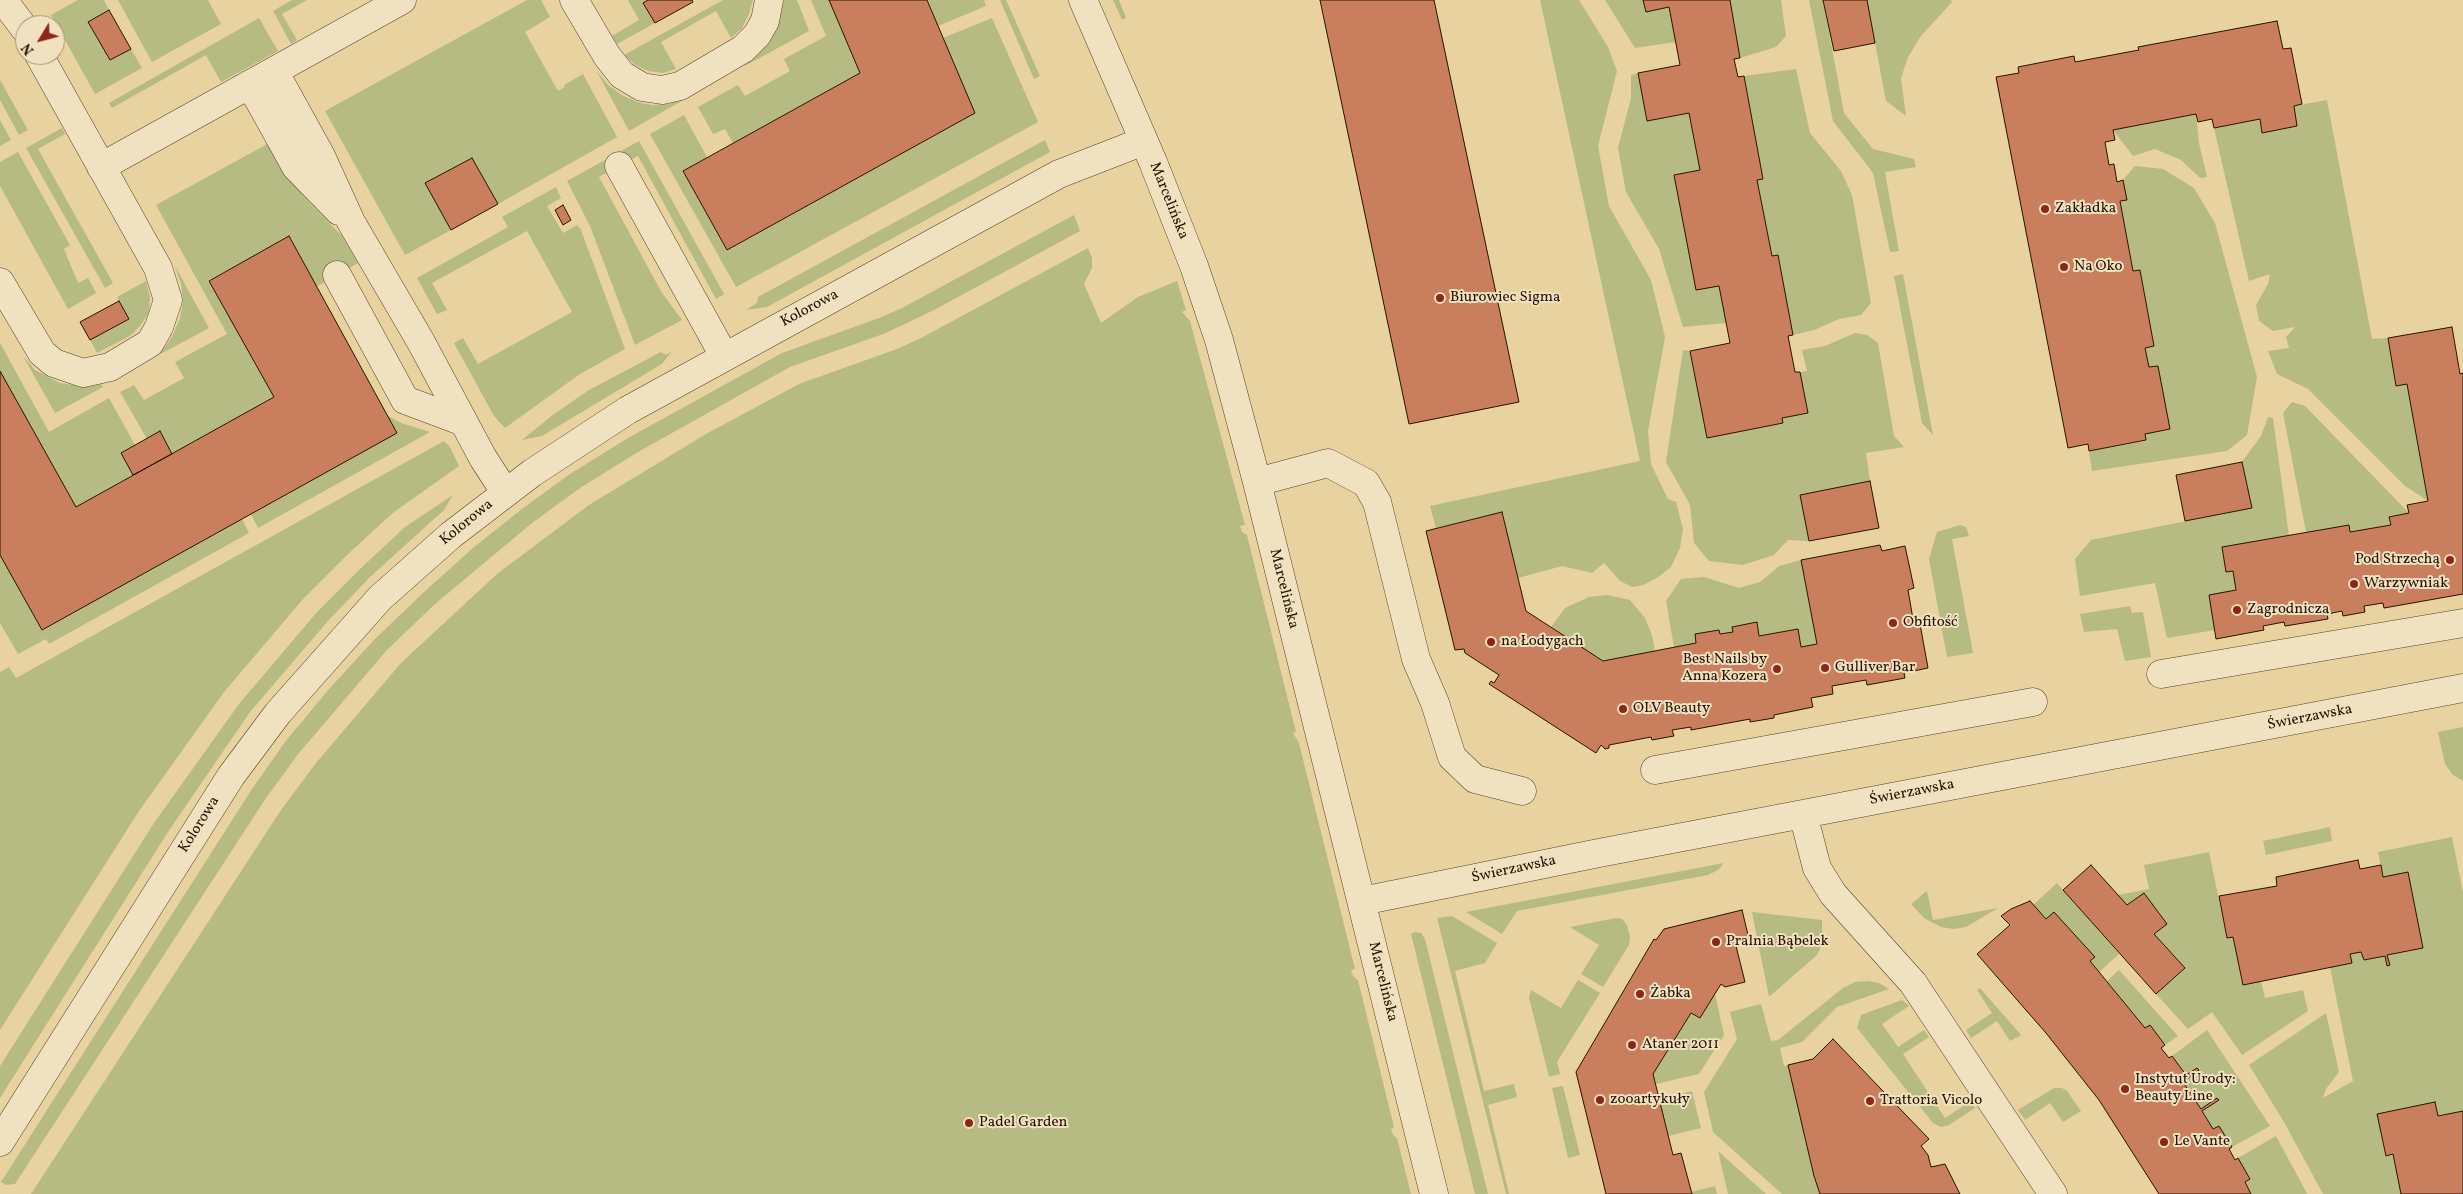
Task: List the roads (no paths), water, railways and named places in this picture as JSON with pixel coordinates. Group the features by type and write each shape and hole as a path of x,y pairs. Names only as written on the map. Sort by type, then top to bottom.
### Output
{"street":[{"path":"3,0 15,16"},
{"path":"101,167 402,0"},
{"path":"574,0 607,56 622,75 642,87 662,90 680,86 743,49 757,35 765,21 769,0"},
{"name":"Marcelińska","path":"1083,0 1144,141 1199,278 1219,340 1257,482 1434,1194"},
{"path":"0,282 31,338 42,353 54,363 83,373 110,367 150,343 159,326 168,300 158,268 45,65"},
{"path":"274,71 321,156 351,222 421,342 461,421 505,492"},
{"path":"250,84 296,168 351,222"},
{"name":"Kolorowa","path":"0,1142 231,776 278,712 380,598 451,535 505,492 578,441 724,356 1059,174 1144,141"},
{"path":"619,166 724,356"},
{"path":"337,275 405,400 461,421"},
{"path":"1257,482 1328,463 1366,483 1377,502 1416,659 1435,703 1452,757 1475,780 1522,791"},
{"path":"2160,674 2463,623"},
{"name":"Świerzawska","path":"1362,901 1803,814 2463,688"},
{"path":"1655,770 2032,702"},
{"path":"1803,814 1817,868 1833,894 1913,983 2053,1194"}],"place":[{"name":"Zakładka","path":"2045,209"},
{"name":"Na Oko","path":"2064,267"},
{"name":"Biurowiec Sigma","path":"1440,298"},
{"name":"Pod Strzechą","path":"2450,560"},
{"name":"Warzywniak","path":"2354,584"},
{"name":"Zagrodnicza","path":"2237,610"},
{"name":"Obfitość","path":"1893,623"},
{"name":"na Łodygach","path":"1491,642"},
{"name":"Gulliver Bar","path":"1825,668"},
{"name":"Best Nails by Anna Kozera","path":"1777,669"},
{"name":"OLV Beauty","path":"1623,709"},
{"name":"Pralnia Bąbelek","path":"1716,942"},
{"name":"Żabka","path":"1640,994"},
{"name":"Ataner 2011","path":"1632,1045"},
{"name":"Instytut Urody: Beauty Line","path":"2125,1089"},
{"name":"zooartykuły","path":"1600,1100"},
{"name":"Trattoria Vicolo","path":"1870,1101"},
{"name":"Padel Garden","path":"969,1123"},
{"name":"Le Vante","path":"2164,1142"}]}
